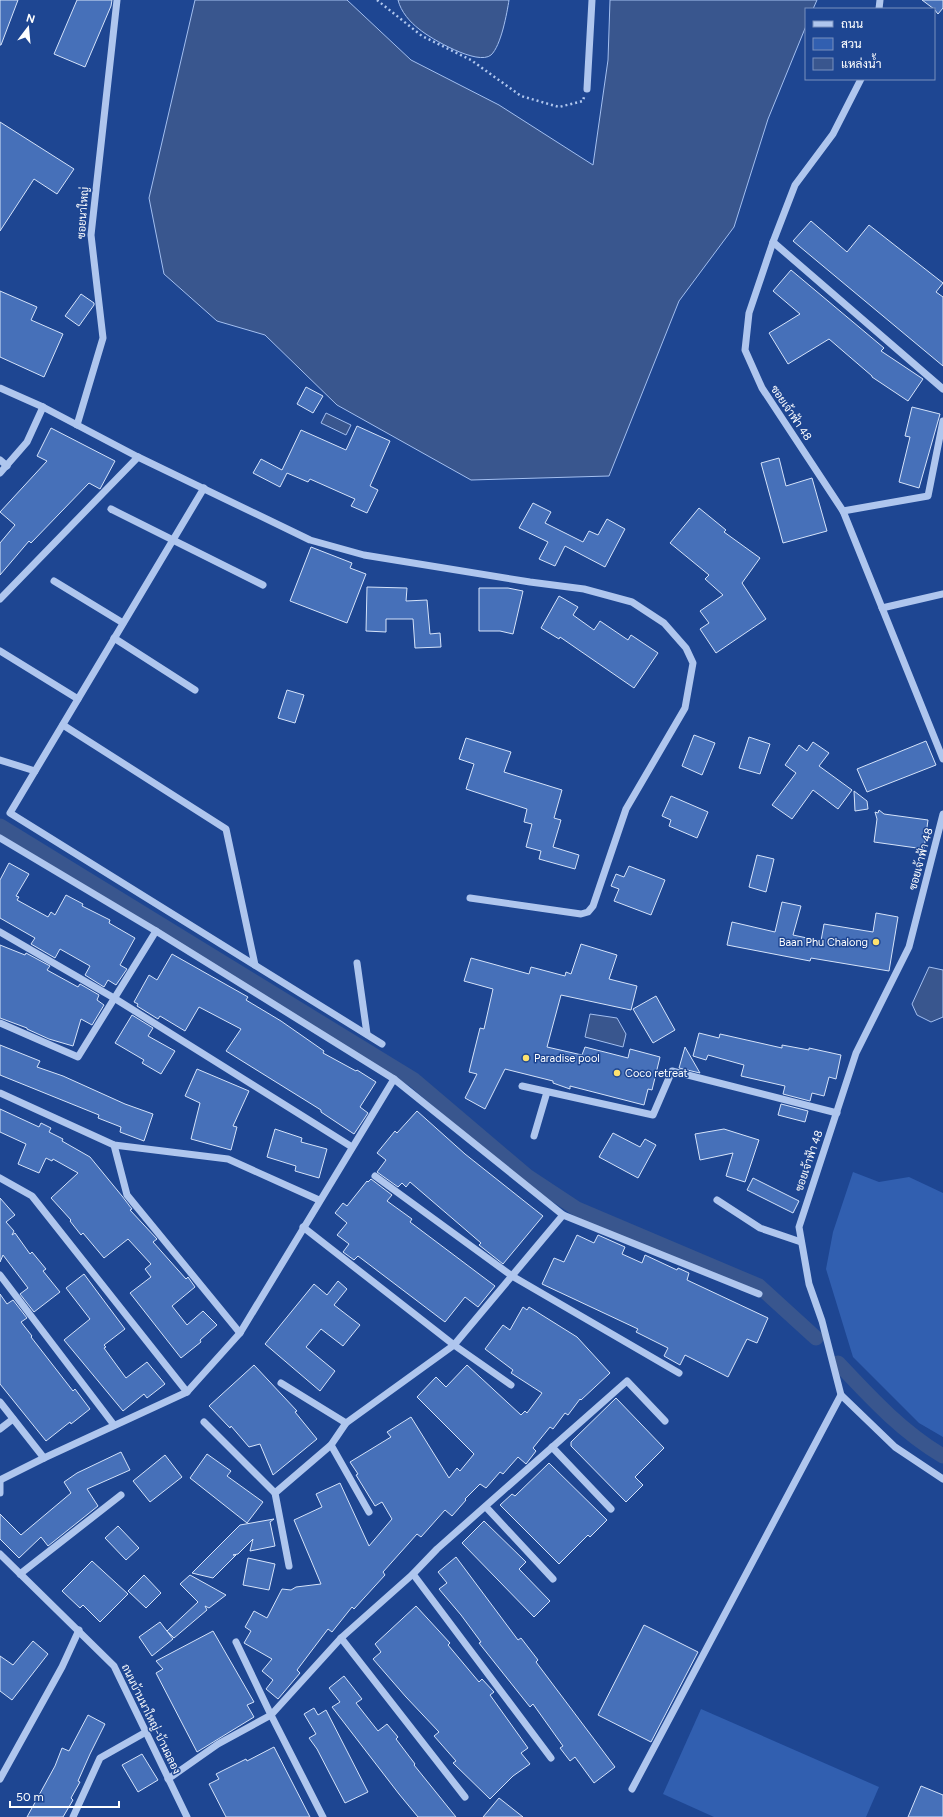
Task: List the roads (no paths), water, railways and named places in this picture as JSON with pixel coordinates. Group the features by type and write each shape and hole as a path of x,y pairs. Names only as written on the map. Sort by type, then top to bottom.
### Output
{"street":[{"name":"ซอยนาใหญ่","path":"77,425 103,338 91,235 117,0"},
{"path":"587,89 592,0"},
{"name":"ซอยเจ้าฟ้า 48","path":"860,80 833,134 795,185 773,242 749,313 745,350 762,388 843,511 943,759"},
{"path":"773,242 943,389"},
{"path":"0,388 43,407 138,457 310,540 364,554 530,582 584,588 632,602 664,624 686,648 693,663 685,708 626,809 593,906 588,912 580,914 470,898"},
{"path":"0,473 27,442 43,407"},
{"path":"843,511 928,496 943,421"},
{"path":"0,599 138,457"},
{"path":"0,460 7,466"},
{"path":"204,488 10,813 382,1044"},
{"path":"112,509 263,585"},
{"path":"54,581 123,623"},
{"path":"882,608 943,594"},
{"path":"114,638 195,690"},
{"path":"0,651 78,699"},
{"path":"63,725 226,829 255,964"},
{"path":"0,760 35,771"},
{"name":"ซอยเจ้าฟ้า 48","path":"841,1395 822,1321 809,1284 799,1227 856,1053 909,947 943,814"},
{"path":"0,838 156,931 394,1078 564,1215 759,1294"},
{"path":"0,1023 78,1057 156,931"},
{"path":"0,932 114,998 352,1147"},
{"path":"357,963 367,1034"},
{"path":"522,1086 653,1115 672,1071 837,1113"},
{"path":"0,1493 0,1480 114,1425 187,1392 240,1333 394,1078"},
{"path":"534,1136 547,1092"},
{"path":"0,1093 114,1145 228,1159 319,1200"},
{"path":"114,1145 127,1195 240,1333"},
{"path":"375,1176 512,1276 679,1373"},
{"path":"0,1178 32,1196 187,1392"},
{"path":"718,1200 760,1228 801,1242"},
{"path":"275,1493 331,1445 346,1423 454,1345 564,1215"},
{"path":"303,1227 454,1345 511,1385"},
{"path":"0,1275 114,1425"},
{"path":"168,1779 218,1744 271,1715 341,1638 413,1574 437,1548 486,1507 627,1381 665,1421"},
{"path":"281,1383 346,1423"},
{"path":"632,1789 841,1395 895,1447 943,1479"},
{"path":"0,1402 44,1458"},
{"path":"0,1428 13,1419"},
{"path":"204,1422 275,1493 288,1566"},
{"path":"331,1445 369,1512"},
{"path":"552,1447 611,1510"},
{"path":"20,1574 121,1495"},
{"path":"486,1507 553,1579"},
{"name":"ถนนบ้านนาใหญ่-บ้านฉลอง","path":"0,1554 114,1666 187,1817"},
{"path":"413,1574 551,1758"},
{"path":"0,1779 62,1667 79,1630"},
{"path":"341,1638 465,1797"},
{"path":"236,1642 323,1817"},
{"path":"72,1817 100,1758 146,1732"}],"water":[{"path":"195,0 347,0 411,60 499,105 593,165 608,60 610,0 817,0 813,8 805,8 805,28 768,119 734,227 679,301 609,476 471,480 337,405 265,335 217,321 164,274 149,198"},
{"path":"398,0 509,0 503,29 495,51 491,55 485,57 476,57 444,45 425,33 409,20 401,9"},
{"path":"326,413 351,425 346,435 321,423"},
{"path":"929,967 943,970 943,1017 931,1022 917,1015 912,1004"},
{"path":"590,1014 617,1018 626,1034 623,1047 585,1037"}],"waterway":[{"path":"0,826 414,1080 527,1176 577,1209 759,1286 816,1338"},
{"path":"838,1363 874,1401 900,1425 928,1447 943,1456"}],"place":[{"name":"Baan Phu Chalong","path":"876,942"},
{"name":"Paradise pool","path":"526,1058"},
{"name":"Coco retreat","path":"617,1073"}]}
